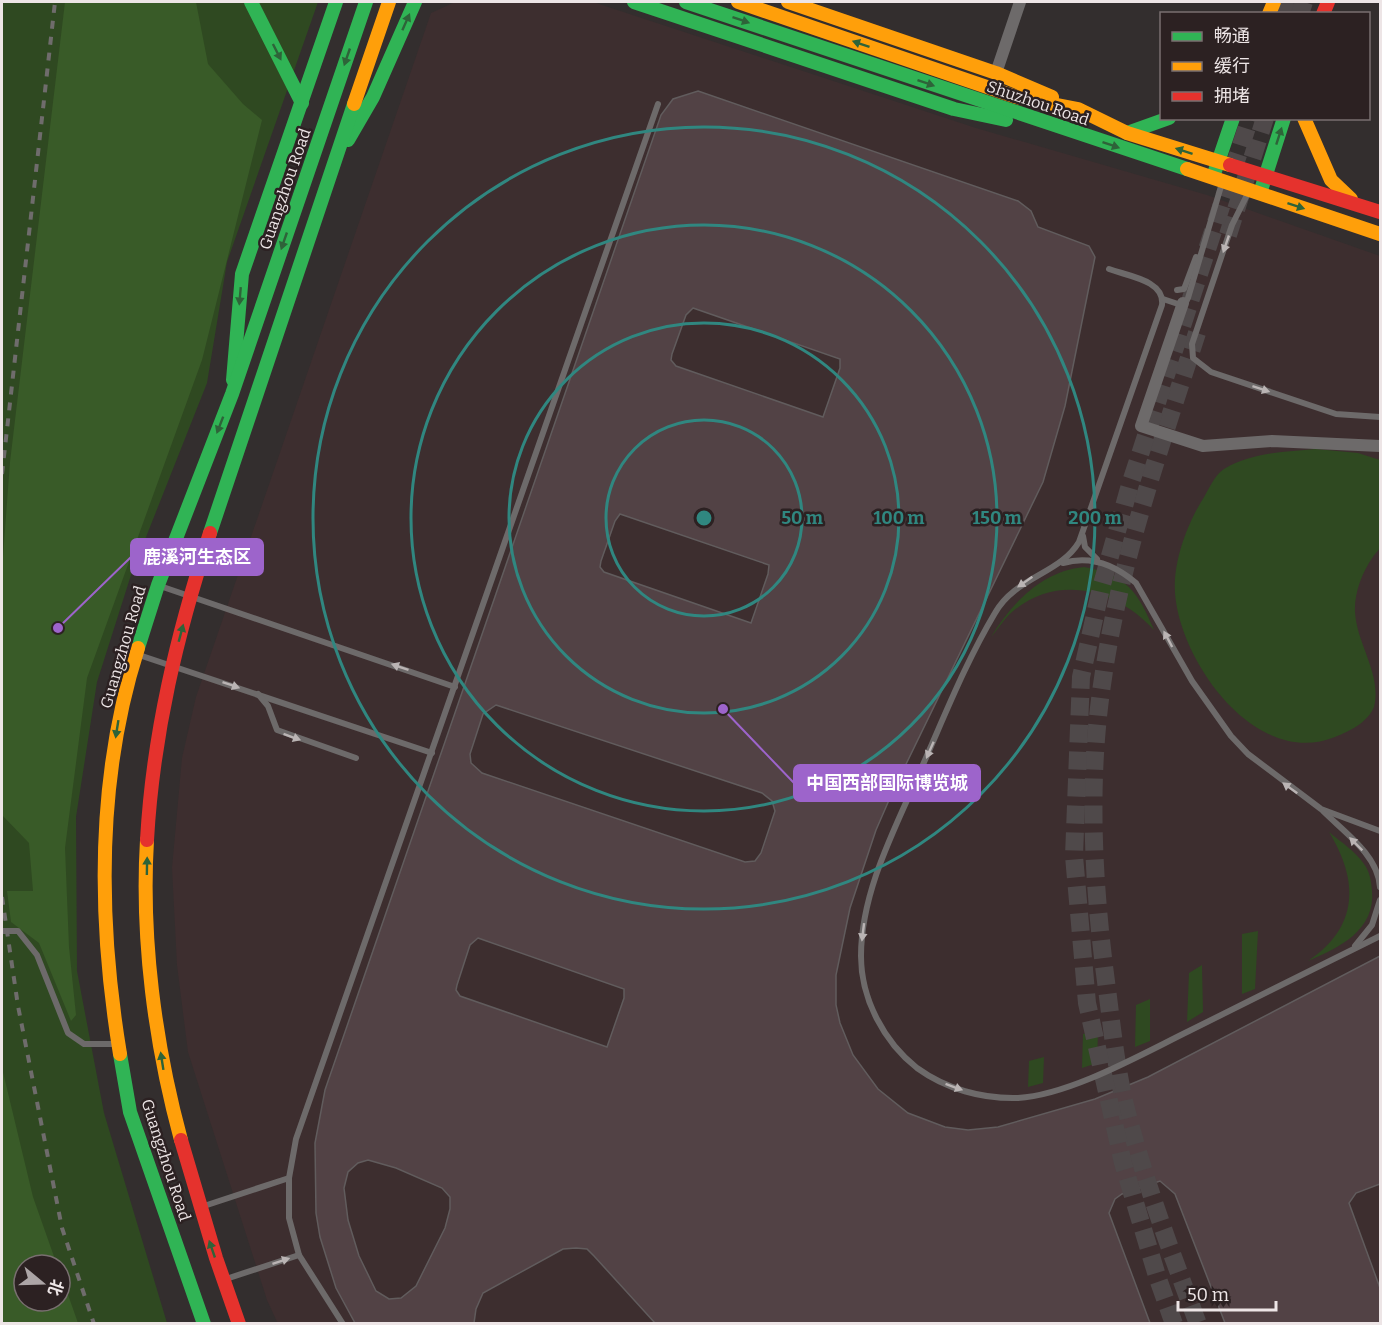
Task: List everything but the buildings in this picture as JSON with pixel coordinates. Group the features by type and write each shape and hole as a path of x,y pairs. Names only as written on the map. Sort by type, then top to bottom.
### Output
{"main road":[{"path":"251,2 302,103"},
{"path":"232,394 242,274 336,2"},
{"name":"Guangzhou Road","path":"204,1323 130,1112 112,1004 104,907 108,798 121,704 158,585 232,394 366,2"},
{"name":"Guangzhou Road","path":"239,1323 222,1280 199,1208 164,1073 154,1010 149,957 147,897 150,784 172,664 191,595 389,2"},
{"path":"333,168 373,97 415,2"},
{"path":"634,2 954,109 1075,133"},
{"name":"Shuzhou Road","path":"686,2 1380,234"},
{"name":"Shuzhou Road","path":"738,2 1016,97 1078,110 1127,133 1380,212"},
{"path":"788,2 996,73 1078,110"},
{"path":"1127,133 1163,120"},
{"path":"1217,180 1218,163 1232,120"},
{"path":"1254,193 1266,176 1283,120"},
{"path":"1305,120 1331,180 1354,203"}],"street":[{"path":"996,73 1020,2"},
{"path":"1183,303 1141,426 1203,446 1272,441 1380,446"}],"lane":[{"path":"343,1323 299,1255 289,1218 289,1178 296,1139 658,104"},
{"path":"1163,299 1183,303 1188,298 1195,279 1217,180"},
{"path":"1254,193 1232,225 1191,348 1193,358 1211,372 1336,414 1380,417"},
{"path":"1178,290 1184,289 1202,246"},
{"path":"1059,564 1075,548 1083,532 1163,299 1160,289 1154,285 1109,269"},
{"path":"1083,532 1088,553 1124,573 1144,593 1192,681 1232,736 1271,773 1321,809 1369,857 1376,869 1380,887"},
{"path":"1104,563 1081,559 1059,564 1019,586 997,609 968,662 878,872 867,910 861,958 872,1008 894,1046 921,1070 959,1090 999,1097 1038,1095 1060,1089 1134,1058 1380,936"},
{"path":"158,585 455,687"},
{"path":"136,654 172,664 432,753"},
{"path":"258,694 268,706 277,730 356,758"},
{"path":"1321,809 1380,831"},
{"path":"1350,951 1372,925 1380,900"},
{"path":"2,931 18,931 36,956 68,1034 84,1044 118,1044"},
{"path":"199,1208 289,1178"},
{"path":"222,1280 299,1255"}],"shaded area":[{"path":"455,2 593,2 976,128 1207,195 1380,256 1380,1323 278,1324 267,1300 188,1052 177,965 172,868 182,758 196,697 431,13"}],"green space":[{"path":"2,2 318,2 227,262 207,383 131,575 97,682 76,817 77,971 104,1113 167,1323 2,1324"},
{"path":"65,2 196,2 208,64 243,104 262,120 202,360 87,678 65,848 69,947 76,1015 71,1021 39,943 11,922 7,891 33,891 29,843 2,815 2,570 10,462"},
{"path":"1316,449 1358,453 1380,460 1380,547 1362,576 1355,605 1357,624 1372,671 1376,695 1371,713 1358,726 1335,737 1306,743 1277,738 1251,724 1227,703 1207,677 1191,649 1180,620 1175,582 1178,558 1190,523 1220,472 1235,463 1257,456"},
{"path":"1084,567 1111,575 1129,587 1142,605 1154,630 1123,604 1086,591 1067,590 1048,593 1030,600 1012,612 991,637 1008,612 1030,591 1055,575"},
{"path":"1329,832 1352,851 1366,867 1371,883 1372,904 1362,927 1353,936 1332,950 1308,961 1325,948 1337,933 1345,918 1349,902 1346,868"},
{"path":"1258,931 1255,989 1242,994 1242,934"},
{"path":"1202,965 1203,1012 1187,1022 1189,973"},
{"path":"1150,999 1150,1041 1135,1047 1136,1005"},
{"path":"1098,1031 1097,1063 1082,1068 1083,1034"},
{"path":"1044,1057 1043,1083 1028,1087 1029,1061"},
{"path":"2,1068 33,1197 53,1253 12,1253 12,1313 72,1313 72,1306 78,1323 2,1323"}],"tunnel":[{"path":"1287,12 1290,2"},
{"path":"1301,12 1304,2"},
{"path":"1174,1324 1123,1163 1087,1003 1074,856 1081,677 1101,588 1130,485 1249,120"},
{"path":"1228,235 1264,120"},
{"path":"1197,333 1143,504 1110,634 1098,717 1094,834 1102,950 1122,1091 1149,1188 1198,1324"}],"railway":[{"path":"2,474 55,2"},
{"path":"2,897 18,1006 62,1228 94,1324"}],"traffic: fast":[{"path":"251,2 302,103"},
{"path":"233,380 242,274 336,2"},
{"path":"138,648 158,585 232,394 366,2"},
{"path":"348,140 373,97 415,2"},
{"path":"634,2 954,109 1006,120"},
{"path":"686,2 1187,169"},
{"path":"210,533 354,104"},
{"path":"1127,133 1163,120"},
{"path":"1214,174 1232,120"},
{"path":"1262,187 1283,120"},
{"path":"120,1054 130,1112 204,1324"}],"traffic: slow":[{"path":"354,104 389,2"},
{"path":"738,2 1016,97 1078,109 1127,133 1230,165"},
{"path":"788,2 996,73 1052,97"},
{"path":"1270,12 1274,2"},
{"path":"1305,120 1331,180 1351,199"},
{"path":"1187,169 1380,234"},
{"path":"120,1054 108,952 105,850 114,748 124,698 138,648"},
{"path":"147,840 146,915 152,991 164,1067 181,1140"}],"traffic: jam":[{"path":"1324,12 1328,2"},
{"path":"1230,165 1380,212"},
{"path":"147,840 155,762 168,685 187,609 210,533"},
{"path":"181,1140 216,1258 239,1324"}],"place":[{"name":"鹿溪河生态区","path":"58,628"},
{"name":"中国西部国际博览城","path":"723,709"}]}
